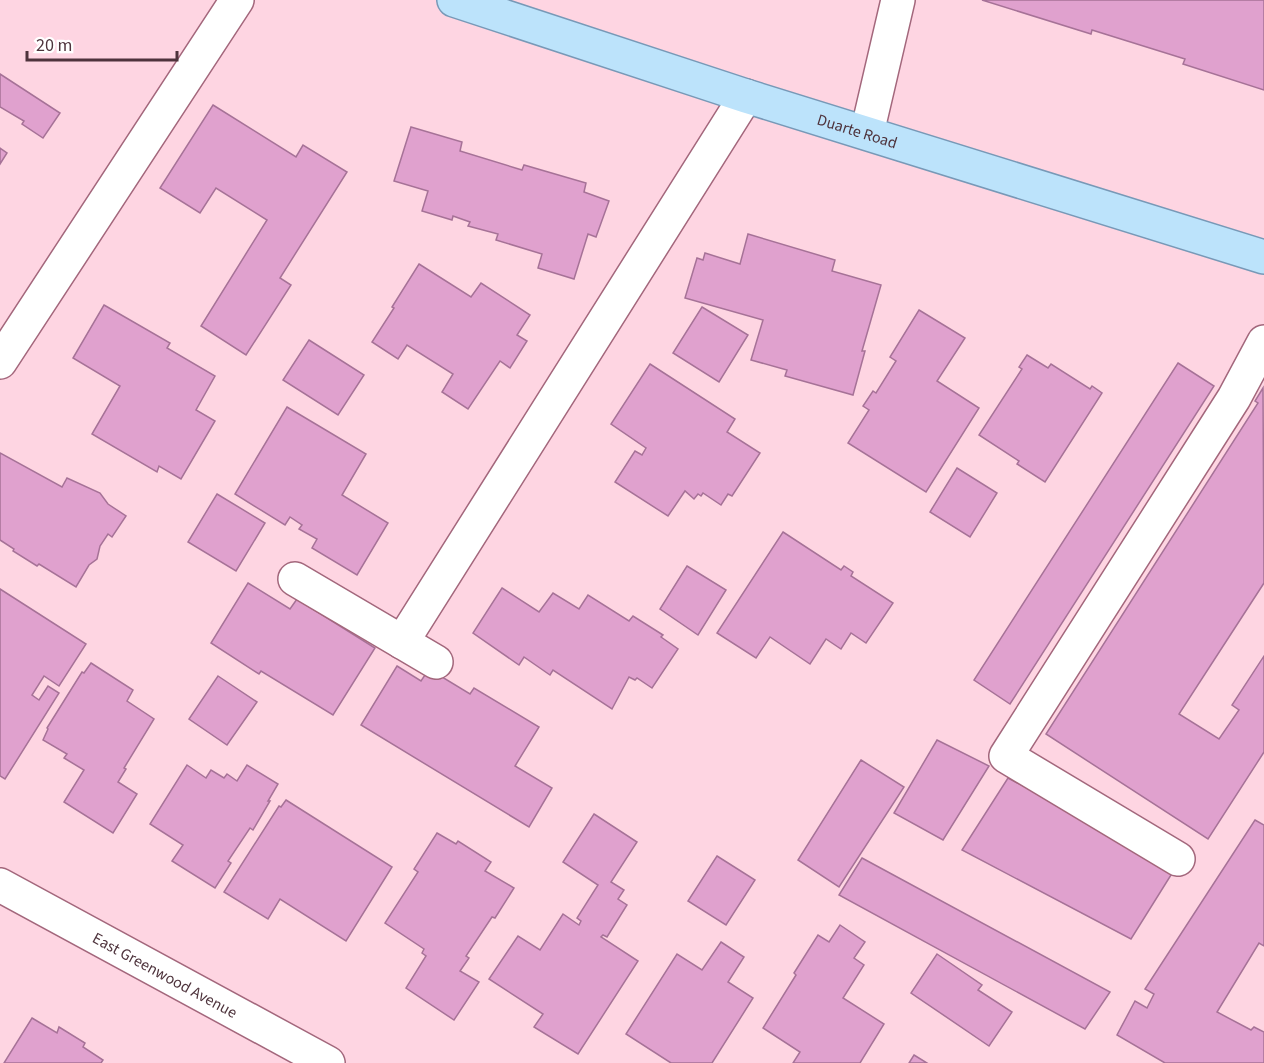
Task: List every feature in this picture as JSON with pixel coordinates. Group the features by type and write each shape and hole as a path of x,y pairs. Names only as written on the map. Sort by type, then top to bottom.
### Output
{"main road":[{"name":"Duarte Road","path":"454,0 746,96 1264,257"}],"street":[{"path":"0,362 237,0"},
{"path":"867,133 898,0"},
{"path":"402,642 746,96"},
{"path":"1178,859 1006,756 1234,398 1264,342"},
{"path":"295,579 436,662"},
{"name":"East Greenwood Avenue","path":"0,885 328,1063"}],"building":[{"path":"982,0 1264,0 1264,90 1183,64 1185,59 1092,30 1091,34"},
{"path":"0,74 60,113 43,138 22,124 24,121 0,107"},
{"path":"213,105 296,157 303,145 347,172 280,278 291,285 246,355 201,326 267,220 216,188 200,213 160,188"},
{"path":"411,127 462,142 460,151 522,170 524,165 586,183 584,192 609,201 596,237 588,234 574,279 538,268 542,254 496,240 498,234 468,226 470,222 453,216 452,220 422,211 428,191 394,181"},
{"path":"0,148 7,153 0,164"},
{"path":"748,234 835,260 832,271 881,285 862,351 865,351 853,395 785,376 787,370 751,360 763,320 685,298 697,258 703,260 705,253 740,264"},
{"path":"419,264 471,297 481,283 530,315 517,335 527,341 510,368 500,361 468,409 442,392 453,374 407,345 398,359 372,342"},
{"path":"104,305 170,343 167,348 215,376 196,410 215,421 181,479 159,466 157,472 92,434 120,386 73,358"},
{"path":"702,307 748,335 719,382 673,353"},
{"path":"919,310 965,338 937,381 979,408 926,492 848,443 869,410 863,406 873,391 876,393 896,361 890,357"},
{"path":"309,340 364,375 338,415 283,380"},
{"path":"1027,355 1048,368 1051,364 1090,389 1092,386 1102,393 1045,482 1017,464 1019,461 979,435 1022,369 1019,367"},
{"path":"1178,363 1214,386 1010,704 974,680"},
{"path":"650,364 735,419 727,432 760,453 732,496 728,494 721,505 703,493 701,496 698,494 694,499 685,491 668,516 615,482 635,451 642,455 646,448 611,424"},
{"path":"1263,388 1264,583 1179,714 1219,739 1239,710 1232,705 1264,656 1264,752 1208,839 1046,734 1258,403 1255,401"},
{"path":"287,407 366,454 342,495 388,523 357,575 312,548 317,539 299,529 302,525 290,517 285,525 235,494"},
{"path":"0,453 62,487 67,478 100,493 108,504 126,516 112,537 108,534 100,546 97,559 89,565 76,587 39,564 37,566 0,540"},
{"path":"957,468 997,493 970,537 930,512"},
{"path":"217,494 265,523 236,571 188,542"},
{"path":"783,532 841,570 844,566 853,572 851,576 893,603 866,643 851,633 841,649 826,639 810,664 770,637 756,658 717,633"},
{"path":"687,566 726,590 698,635 660,609"},
{"path":"248,583 290,609 297,599 375,648 333,715 261,671 259,674 211,643"},
{"path":"502,588 539,612 553,593 579,609 588,595 629,621 633,616 663,635 661,637 678,649 652,688 637,678 635,680 629,677 612,709 553,670 550,675 524,657 519,665 473,633"},
{"path":"0,589 86,644 59,686 44,676 32,695 39,700 48,686 59,693 5,779 0,776"},
{"path":"91,663 133,690 127,701 154,719 118,782 137,794 113,833 64,802 84,770 64,758 67,754 43,740 47,728 82,672 84,673"},
{"path":"397,666 421,681 429,669 470,694 474,688 539,727 515,766 552,788 529,827 361,725"},
{"path":"218,676 257,702 227,745 189,719"},
{"path":"937,740 989,766 943,840 894,813"},
{"path":"861,760 904,787 839,887 798,860"},
{"path":"187,765 206,778 211,770 224,778 227,774 237,781 247,765 278,784 253,830 250,828 228,861 231,863 215,888 172,861 183,845 150,824"},
{"path":"1008,778 1176,867 1131,939 962,850"},
{"path":"286,800 392,867 346,941 280,899 268,919 224,892 279,806 281,807"},
{"path":"594,814 637,842 611,882 624,890 618,899 627,905 607,937 603,935 601,937 638,961 578,1054 534,1027 543,1014 489,979 518,936 540,950 563,914 579,925 581,921 577,918 598,885 563,862"},
{"path":"1255,820 1264,825 1264,946 1259,943 1217,1012 1251,1030 1254,1027 1264,1032 1264,1063 1165,1063 1117,1035 1135,1001 1147,1008 1154,994 1145,989"},
{"path":"437,833 456,844 458,841 491,862 485,871 514,888 466,956 469,958 460,971 479,982 454,1020 406,988 426,956 422,953 424,949 385,923 418,872 414,869"},
{"path":"717,856 755,880 726,925 688,901"},
{"path":"862,858 1110,992 1085,1029 839,895"},
{"path":"840,925 865,942 854,958 864,965 843,998 884,1024 860,1063 793,1063 800,1052 763,1028 818,935 829,942"},
{"path":"721,942 744,957 728,982 753,998 712,1063 671,1063 626,1034 677,954 702,970"},
{"path":"937,954 982,985 978,990 1012,1012 989,1046 911,993"},
{"path":"32,1018 57,1033 59,1027 85,1043 83,1047 103,1060 101,1063 4,1063"},
{"path":"914,1055 927,1063 909,1063"}]}
